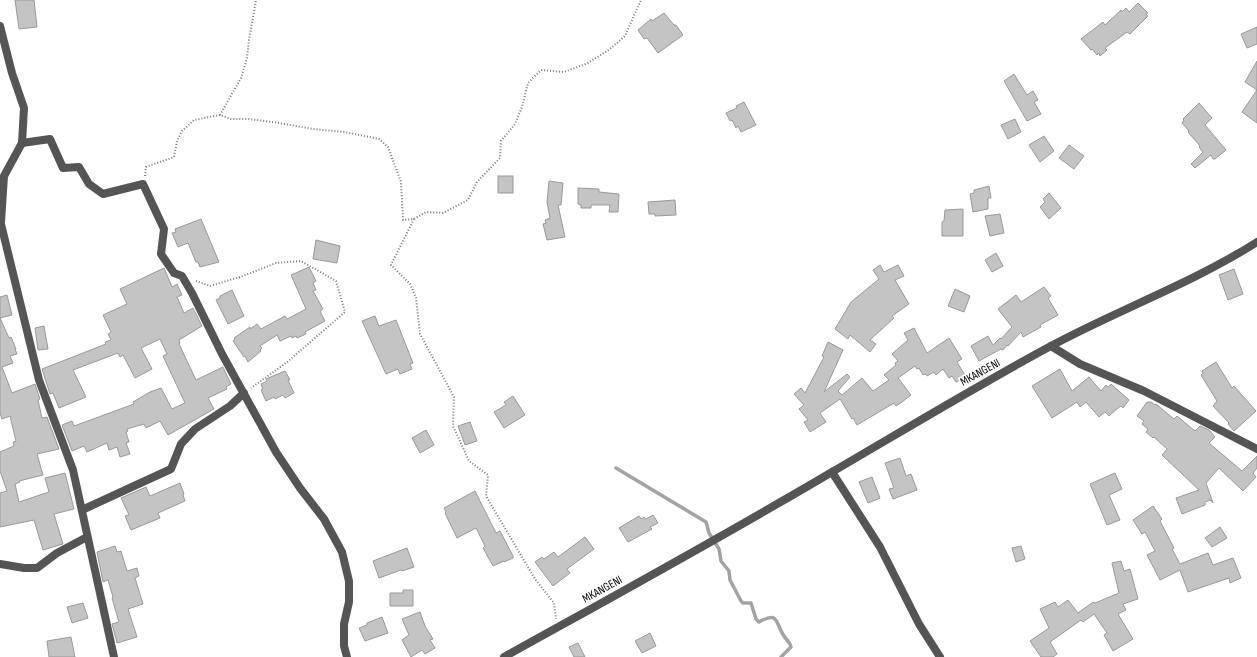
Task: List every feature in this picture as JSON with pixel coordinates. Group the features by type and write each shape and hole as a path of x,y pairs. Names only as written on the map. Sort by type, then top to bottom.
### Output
{"street":[{"path":"0,26 12,73 24,108 22,143 4,176 1,221 39,380 73,470 114,657"},
{"path":"22,143 50,139 63,168 79,167 89,184 103,194 143,184 164,229 161,254 174,273 182,276 192,292 222,354 276,452 324,520 342,552 349,581 349,602 344,624 344,646 347,657"},
{"name":"MKANGENI","path":"504,657 721,536 925,417 1051,346 1229,260 1257,242"},
{"path":"1051,346 1080,364 1144,391 1257,449"},
{"path":"82,510 171,469 181,444 195,429 230,406 244,393"},
{"path":"832,472 880,547 919,624 940,657"},
{"path":"0,564 24,568 37,568 57,553 87,537"}],"path":[{"path":"220,115 241,78 247,58 256,0"},
{"path":"143,184 146,167 174,157 177,141 182,131 194,120 220,115 231,119 249,119 313,129 345,132 379,140 388,147 401,182 403,220 414,219 426,212 443,213 468,200 477,182 500,158 501,140 515,124 522,107 528,83 541,70 564,72 588,63 610,48 625,36 641,0"},
{"path":"414,219 391,265 410,284 416,298 420,334 454,397 453,426 469,461 488,475 486,496 535,579 554,603 558,627"},
{"path":"182,276 210,286 243,276 276,263 301,261 336,281 345,312 286,364 244,393"}],"building":[{"path":"15,0 34,0 37,27 19,29"},
{"path":"1138,3 1148,13 1146,14 1148,16 1130,34 1127,32 1105,48 1107,50 1100,56 1099,53 1097,55 1081,39 1103,22 1105,25 1121,10 1122,12 1126,8 1129,12"},
{"path":"664,13 674,25 676,25 683,35 658,53 647,38 644,39 638,30 651,19 652,21"},
{"path":"1257,27 1257,44 1247,48 1241,34"},
{"path":"1257,61 1257,90 1245,82"},
{"path":"1014,74 1027,95 1033,91 1038,100 1034,102 1041,114 1027,121 1004,81"},
{"path":"1257,90 1257,123 1242,112"},
{"path":"744,102 756,125 741,132 738,126 736,128 732,120 730,121 726,113 737,108 736,106"},
{"path":"1199,103 1212,118 1205,125 1226,150 1215,159 1213,159 1211,155 1195,168 1191,164 1203,152 1182,123 1184,120 1183,119"},
{"path":"1015,119 1021,132 1008,139 1001,125"},
{"path":"1044,136 1054,151 1040,162 1029,145"},
{"path":"1069,145 1084,156 1074,169 1059,158"},
{"path":"498,176 513,176 513,193 498,193"},
{"path":"549,181 563,183 561,205 558,205 565,237 547,240 543,224 546,223 545,220 550,218 547,202"},
{"path":"989,186 991,198 988,198 988,209 973,212 970,194 974,193 974,190"},
{"path":"578,188 599,189 599,192 619,194 618,212 609,212 610,205 591,205 591,208 581,208 581,205 578,204"},
{"path":"1049,193 1061,208 1049,219 1040,207 1045,202 1043,199"},
{"path":"675,200 676,215 655,216 655,214 649,214 648,202"},
{"path":"963,209 963,236 942,236 942,222 944,221 945,210"},
{"path":"1000,214 1004,233 990,236 985,216"},
{"path":"201,219 219,262 200,267 198,262 196,262 188,243 178,247 172,233 176,232 175,229"},
{"path":"316,240 340,246 337,263 313,259"},
{"path":"996,253 1003,266 992,272 985,260"},
{"path":"880,265 884,272 898,265 904,276 895,280 909,304 892,316 894,318 870,340 876,344 870,352 850,335 848,339 835,329 851,302 879,279 873,270"},
{"path":"309,267 316,281 313,283 316,290 313,291 323,309 320,311 325,321 305,332 306,334 297,338 296,336 292,338 291,336 280,341 277,335 260,346 262,348 260,350 261,351 248,362 233,341 235,339 234,338 257,324 261,329 285,316 287,319 306,309 291,275"},
{"path":"164,268 172,287 177,284 182,295 177,297 184,313 193,308 202,326 179,340 179,344 196,380 223,367 231,384 226,387 227,389 208,398 214,409 168,435 160,421 146,428 144,424 127,429 128,431 126,432 129,442 126,443 130,454 120,457 117,447 109,450 107,443 87,452 84,446 72,451 62,425 72,421 74,426 134,404 133,402 150,392 161,388 172,409 185,403 163,356 167,354 160,339 141,348 152,369 135,378 123,355 120,357 118,353 73,370 86,397 59,408 53,393 50,394 42,369 106,344 105,342 111,340 108,334 111,332 103,315 127,304 120,289"},
{"path":"1234,269 1243,294 1228,300 1219,275"},
{"path":"1044,287 1051,296 1048,298 1058,315 1023,337 1021,332 1003,350 1001,349 979,361 971,346 988,336 993,345 1012,327 998,309 1016,295 1021,302"},
{"path":"955,289 970,296 964,312 948,306"},
{"path":"232,290 244,316 228,324 216,300 220,298 220,296"},
{"path":"7,295 12,315 0,318 0,297"},
{"path":"375,316 379,326 396,320 413,363 410,364 412,369 400,374 398,369 386,374 362,321"},
{"path":"0,318 9,338 11,337 17,354 10,356 13,363 2,367 12,393 35,384 40,399 38,400 42,418 47,417 59,449 37,454 43,475 19,481 20,482 15,484 19,502 49,492 45,478 65,473 74,509 54,514 63,544 43,550 34,520 0,527 0,493 7,491 0,471 0,452 14,446 13,442 16,441 10,416 2,419 0,413"},
{"path":"44,326 48,349 38,350 35,328"},
{"path":"914,328 927,353 949,338 962,359 957,362 966,377 956,382 952,376 949,378 943,369 936,375 934,372 927,376 926,374 923,375 919,368 917,369 915,366 898,378 911,395 896,406 894,403 857,425 840,399 820,413 826,422 810,432 804,422 808,420 799,409 804,405 794,394 801,388 805,393 824,357 822,356 828,342 843,350 824,392 847,374 850,377 838,391 842,395 862,378 873,391 889,380 884,375 896,365 895,363 898,361 892,354 908,340 904,333"},
{"path":"1216,362 1232,388 1234,386 1256,411 1234,431 1228,424 1229,423 1213,406 1217,401 1201,375 1203,373 1202,371"},
{"path":"1060,369 1072,391 1089,377 1101,391 1106,385 1108,387 1111,384 1129,400 1123,408 1121,406 1109,416 1105,412 1099,417 1086,402 1080,407 1077,402 1052,418 1032,386"},
{"path":"285,371 290,380 288,380 294,393 285,398 283,395 266,401 261,390 263,389 261,384 267,381 266,379"},
{"path":"513,396 525,415 504,428 494,412 506,405 504,402"},
{"path":"1147,402 1156,404 1174,419 1177,416 1195,431 1200,426 1209,430 1215,437 1209,443 1242,471 1257,456 1257,468 1253,473 1256,477 1243,491 1219,468 1206,483 1213,503 1210,500 1205,502 1205,505 1182,514 1176,498 1199,490 1162,455 1167,449 1146,432 1148,429 1142,424 1144,421 1137,416"},
{"path":"470,422 477,441 465,445 458,426"},
{"path":"426,430 434,445 420,453 412,438"},
{"path":"900,458 906,476 911,474 917,490 893,499 889,489 894,488 885,463"},
{"path":"1115,473 1122,489 1109,495 1120,520 1107,525 1090,484"},
{"path":"872,477 880,498 868,503 859,482"},
{"path":"180,483 185,501 158,513 160,518 131,530 125,516 129,515 121,498 146,487 150,496"},
{"path":"475,491 496,533 500,531 513,556 513,558 493,566 483,548 485,546 476,528 457,538 445,513 444,508"},
{"path":"1153,506 1162,519 1160,521 1174,548 1172,549 1180,564 1208,553 1213,565 1233,558 1241,578 1230,583 1229,578 1188,592 1180,570 1160,580 1147,555 1155,551 1145,532 1142,534 1133,520"},
{"path":"653,515 658,523 650,527 652,529 628,542 619,528 639,516 641,519 644,517 646,519"},
{"path":"1220,527 1227,538 1212,547 1205,538"},
{"path":"585,537 594,549 567,569 570,573 553,586 535,562 542,557 544,559 554,552 558,557"},
{"path":"115,546 117,552 121,551 127,571 137,568 139,576 135,578 143,604 128,609 137,637 117,643 112,624 119,622 108,580 103,582 97,552"},
{"path":"1021,546 1025,559 1016,562 1012,548"},
{"path":"407,548 414,567 379,578 373,561"},
{"path":"1121,561 1124,571 1130,569 1138,599 1123,604 1126,610 1118,614 1133,639 1113,651 1104,635 1107,633 1094,614 1083,622 1081,620 1050,642 1057,654 1053,657 1041,657 1030,641 1049,628 1040,609 1055,602 1058,607 1068,600 1078,613 1093,602 1095,603 1119,593 1112,563"},
{"path":"403,590 413,590 413,606 390,606 390,593 403,593"},
{"path":"83,603 88,618 72,623 67,607"},
{"path":"420,612 425,626 433,639 430,640 435,648 425,654 422,650 411,657 402,640 409,635 402,619"},
{"path":"382,617 388,633 365,641 359,628"},
{"path":"650,633 656,646 642,653 635,641"},
{"path":"71,637 75,657 49,657 47,641"},
{"path":"578,643 585,657 574,657 569,647"}],"waterway":[{"path":"616,468 706,522 709,533 719,549 721,561 729,571 730,580 741,601 743,603 751,603 756,619 759,622 770,617 774,618 790,644 791,647 781,657"}]}
